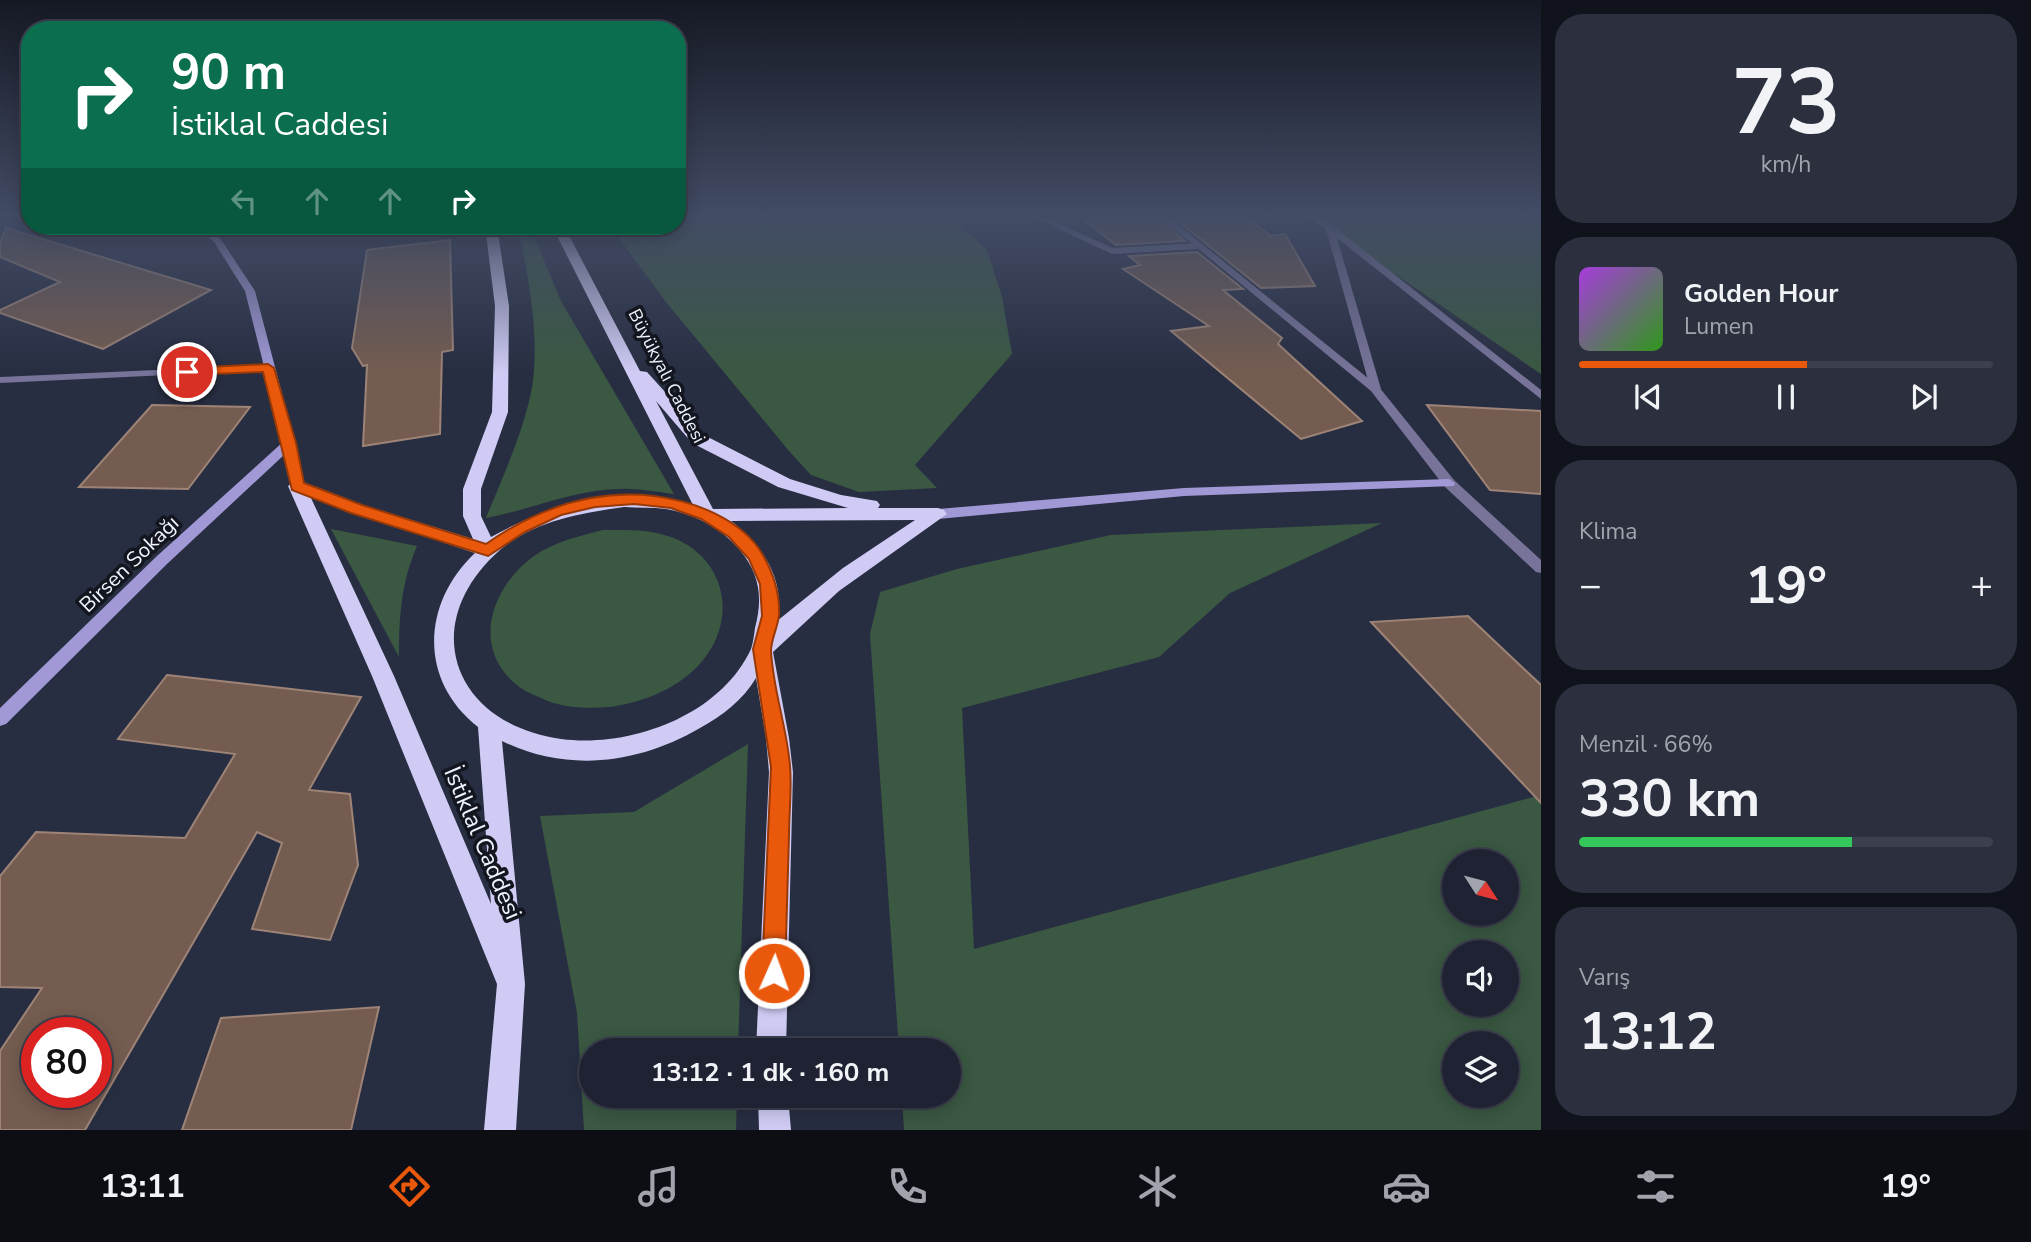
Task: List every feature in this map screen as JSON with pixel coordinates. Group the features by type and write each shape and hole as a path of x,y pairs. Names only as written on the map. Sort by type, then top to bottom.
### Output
{"highway":[{"path":"488,550 472,516 472,489 500,412 502,306 497,267"},
{"name":"Büyükyalı Caddesi","path":"579,267 707,515"},
{"path":"623,353 698,439 784,483 840,501 938,514"},
{"path":"297,486 357,509 488,550"},
{"name":"İstiklal Caddesi","path":"297,486 383,676 511,984"},
{"name":"Büyükyalı Caddesi","path":"634,499 672,503 707,515 734,533 756,556 768,584 771,616 762,649 738,688 697,720 646,743 589,752 535,746 489,725 462,700 446,670 442,638 448,606 464,577 488,550 520,528 556,511 595,502 634,499"},
{"path":"762,649 850,572 938,514"},
{"name":"Büyükyalı Caddesi","path":"707,515 938,514"},
{"name":"Büyükyalı Caddesi","path":"762,649 781,767 771,1038"},
{"name":"İstiklal Caddesi","path":"489,725 511,984"},
{"path":"500,1130 511,984"},
{"path":"774,1108 775,1130"}],"main road":[{"name":"İstiklal Caddesi","path":"234,267 250,291 289,443 297,486"},
{"name":"Birsen Sokağı","path":"0,719 162,560 289,443"},
{"path":"938,514 1184,492 1450,483"}],"street":[{"path":"1223,267 1375,389 1450,483 1541,568"},
{"path":"1340,267 1375,389"},
{"path":"1378,267 1541,396"},
{"path":"0,380 268,368"}],"green space":[{"path":"525,267 547,267 561,301 674,494 634,489 587,492 486,518 516,445 532,387 535,353"},
{"path":"640,267 992,267 1002,297 1012,354 915,465 937,488 859,492 811,475 666,302"},
{"path":"1384,267 1541,267 1541,374"},
{"path":"1382,523 1230,593 1159,657 962,708 974,949 1541,795 1541,1130 904,1130 903,1108 961,1108 961,1038 898,1038 870,634 880,592 957,569 1111,535"},
{"path":"331,529 417,546 407,573 402,600 399,657"},
{"path":"603,530 637,530 671,537 690,547 705,560 721,593 723,612 719,631 711,649 698,666 679,682 657,694 609,707 583,708 557,704 523,690 503,671 494,654 492,618 497,601 507,584 534,556 558,543"},
{"path":"748,744 738,1038 579,1038 579,1046 577,1013 540,816 634,812"},
{"path":"583,1108 737,1108 736,1130 584,1130"}],"building":[{"path":"23,267 134,267 211,290 103,349 0,313 0,310 60,282"},
{"path":"364,267 451,267 453,350 442,352 440,434 363,446 367,365 363,366 352,348"},
{"path":"1215,267 1243,289 1223,290 1282,338 1278,344 1362,421 1301,439 1171,331 1209,326 1123,269"},
{"path":"1235,267 1304,267 1315,286 1261,288"},
{"path":"152,405 250,407 188,489 79,487"},
{"path":"1427,405 1541,411 1541,494 1490,490"},
{"path":"1468,616 1541,685 1541,803 1371,622"},
{"path":"167,675 361,697 309,790 350,794 358,865 330,940 252,929 282,843 257,832 112,1083 112,1017 23,1017 42,988 0,987 0,876 36,832 185,838 235,754 118,739"},
{"path":"379,1007 351,1130 182,1130 221,1018"},
{"path":"21,1020 21,1108 98,1108 85,1130 0,1130 0,1051"}],"route":[{"path":"187,372 268,368 289,443 297,486 357,509 488,550 520,528 556,511 615,500 672,503 707,515 734,533 756,556 768,584 771,616 762,649 781,767 774,973"}]}
